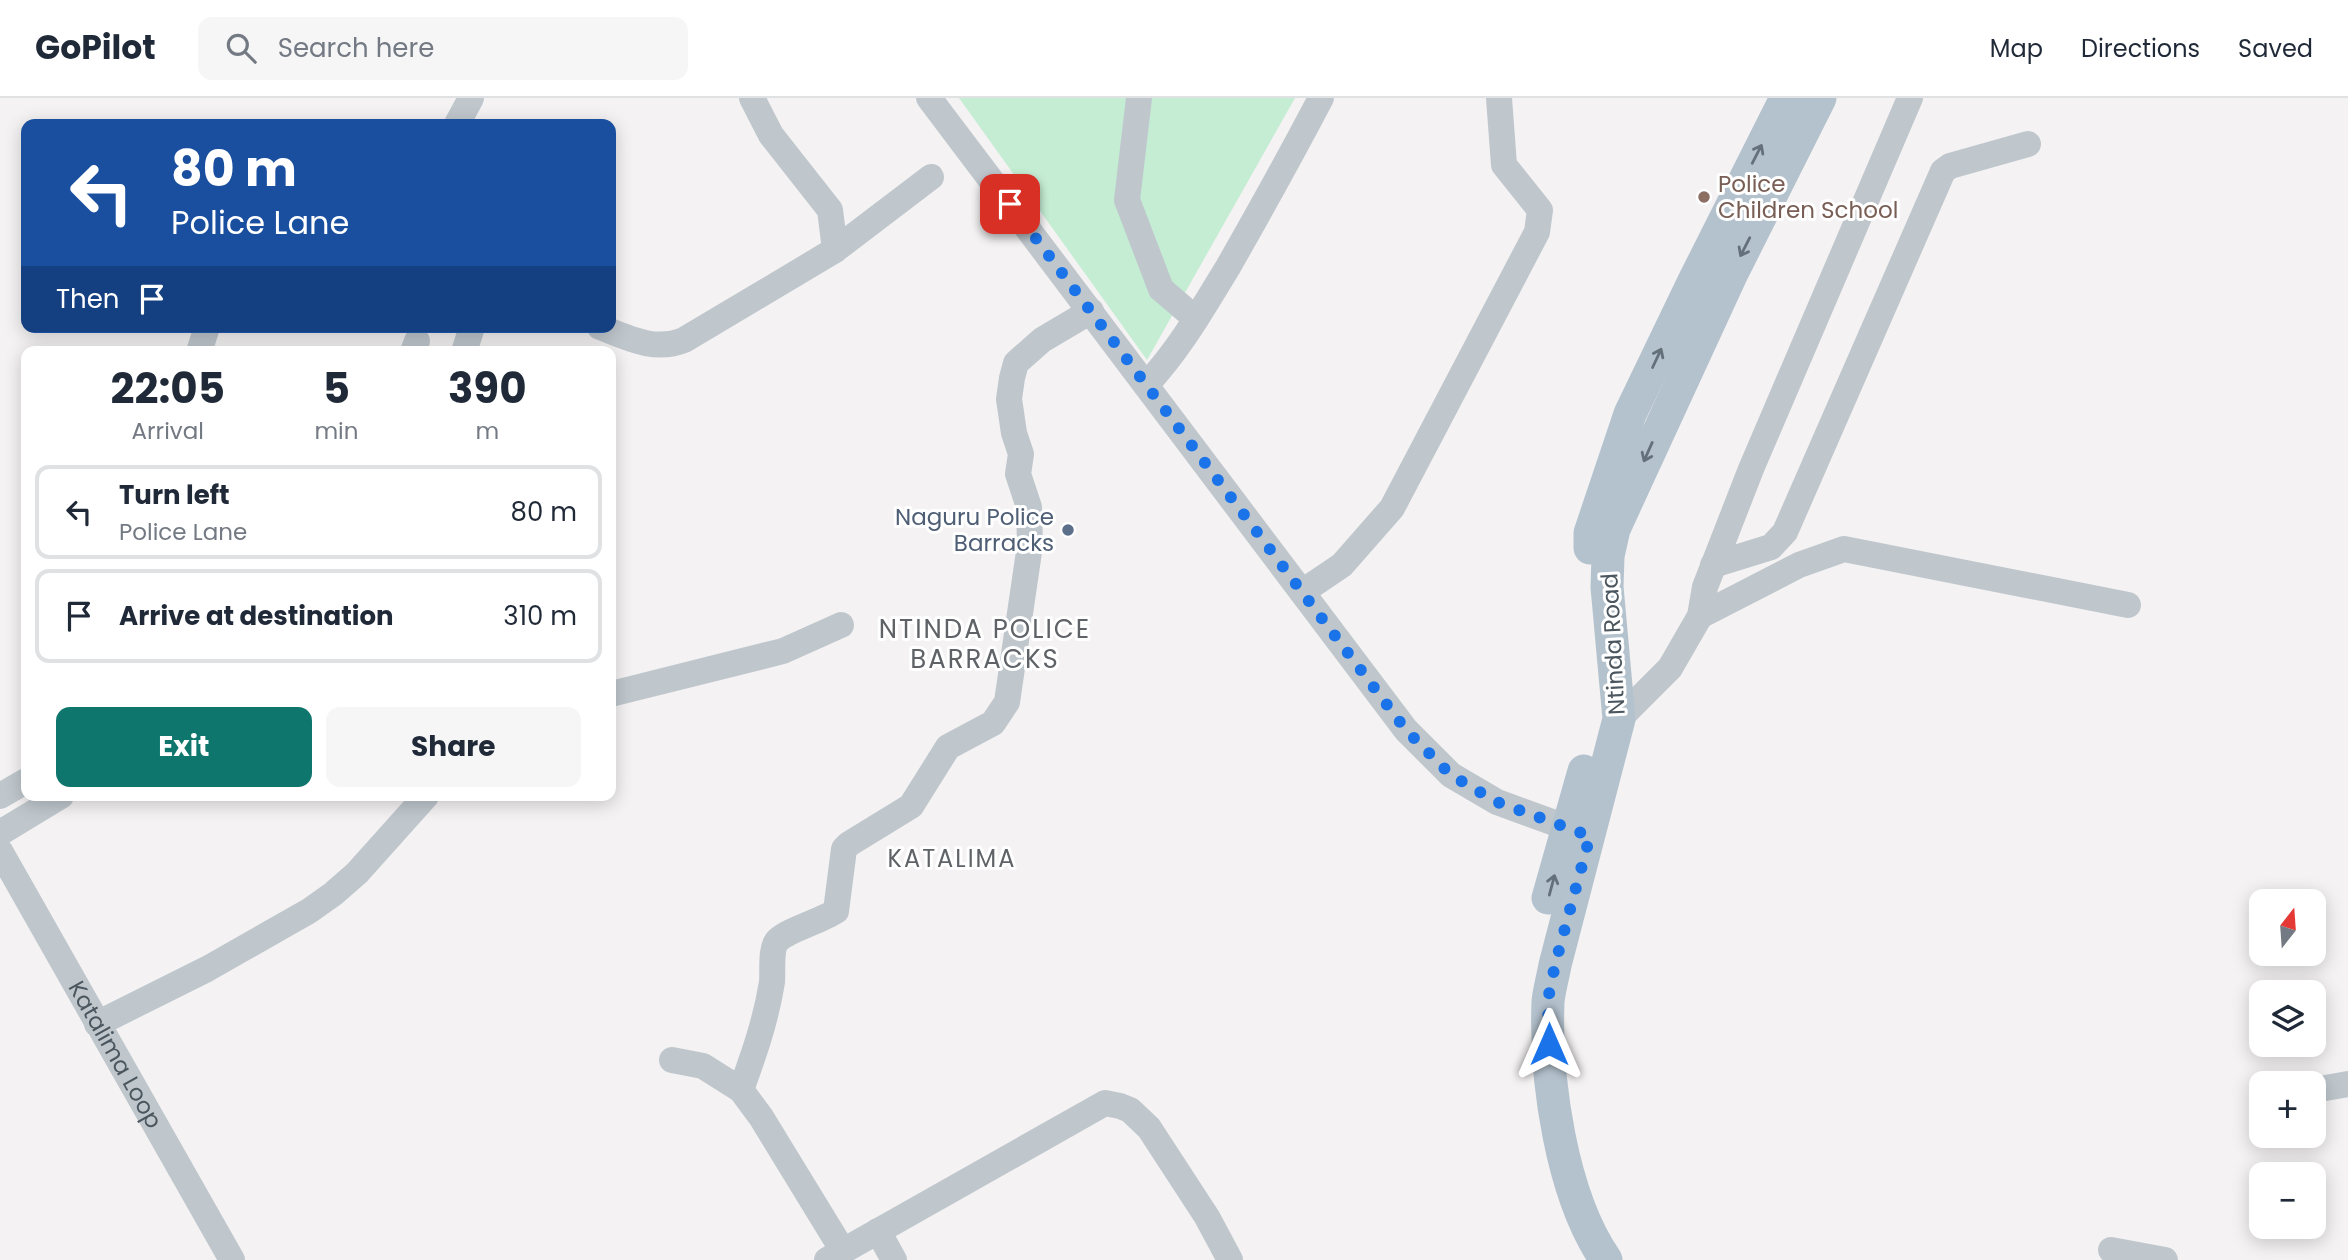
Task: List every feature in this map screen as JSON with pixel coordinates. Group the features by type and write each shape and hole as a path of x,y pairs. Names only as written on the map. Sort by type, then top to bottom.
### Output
{"main road":[{"name":"Ntinda Road","path":"1606,1260 1586,1221 1565,1165 1552,1092 1548,999 1597,726 1590,606 1590,533 1630,414 1693,281 1786,98"},
{"name":"Ntinda Road","path":"1583,1260 1567,1230 1545,1170 1527,1055 1532,976 1549,894 1579,832 1619,719 1607,587 1608,556 1614,530 1731,275 1820,98"}],"street":[{"path":"460,119 471,98"},
{"path":"752,98 771,135 830,210 835,250"},
{"path":"929,98 1406,730 1451,775 1497,802 1579,832"},
{"path":"1139,98 1127,200 1161,289 1196,319"},
{"path":"1146,385 1161,369 1196,319 1250,230 1321,98"},
{"path":"1302,592 1342,565 1392,508 1537,232 1540,210 1506,170 1502,160 1499,98"},
{"path":"1619,719 1670,668 1700,616 1705,587 1756,456 1910,98"},
{"path":"1713,565 1771,547 1785,532 1942,171 1950,166 2028,144"},
{"path":"616,333 647,345 671,346 835,250 932,177"},
{"path":"741,1090 768,1011 774,946 779,938 835,911 844,849 911,806 948,747 993,723 1007,702 1030,545 1029,507 1018,474 1021,454 1014,433 1009,399 1012,378 1016,363 1042,340 1091,311"},
{"path":"1700,616 1799,565 1844,549 2128,605"},
{"path":"616,693 783,651 841,625"},
{"path":"0,796 21,784"},
{"path":"0,833 53,801"},
{"path":"97,1024 206,969 309,911 357,873 422,801"},
{"name":"Katalima Loop","path":"0,851 232,1260"},
{"path":"672,1060 703,1066 741,1090 761,1117 835,1256 1093,1110 1105,1104 1112,1104 1130,1110 1149,1128 1207,1217 1230,1260"},
{"path":"2326,1088 2348,1084"},
{"path":"878,1231 894,1260"},
{"path":"2111,1250 2165,1260"}],"green space":[{"path":"959,98 1295,98 1147,360"}],"place":[{"name":"Police Children School","path":"1704,197"},
{"name":"Naguru Police Barracks","path":"1068,530"}],"district":[{"name":"NTINDA POLICE BARRACKS","path":"985,644"},
{"name":"KATALIMA","path":"952,858"}],"route":[{"path":"1010,204 1406,730 1451,775 1497,802 1590,836 1575,884 1548,999 1549,1044"}]}
